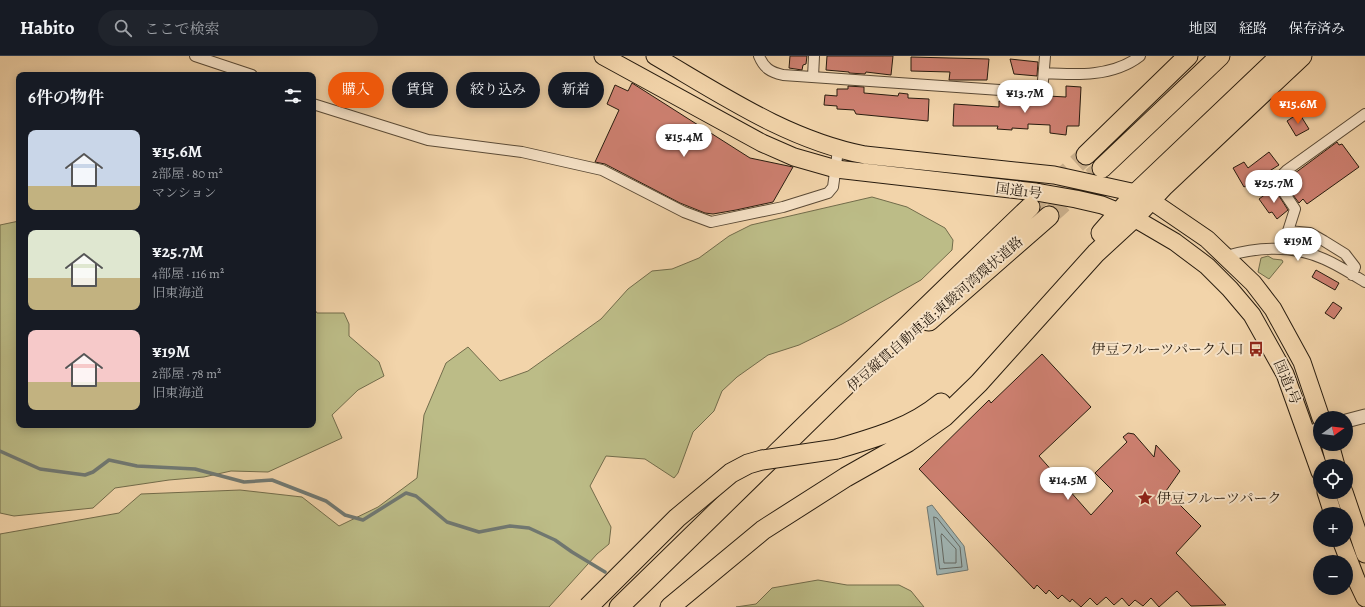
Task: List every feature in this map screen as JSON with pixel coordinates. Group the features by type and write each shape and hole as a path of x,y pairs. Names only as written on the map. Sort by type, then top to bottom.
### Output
{"highway":[{"name":"国道1号","path":"603,56 762,143 794,157 836,169 1036,192 1096,203 1128,215 1175,242 1207,266 1230,289 1252,315 1285,374 1313,429"},
{"name":"国道1号","path":"655,56 760,116 795,133 838,150 865,155 1048,174 1143,196 1207,239 1252,283 1273,308 1302,362 1319,411"},
{"path":"1086,155 1188,56"},
{"path":"1102,168 1220,56"},
{"path":"670,607 763,530 839,481 884,457 944,417 963,399 1096,253 1143,196 1280,56"},
{"path":"1143,196 1302,56"},
{"name":"伊豆縦貫自動車道;東駿河湾環状道路","path":"619,607 820,412 908,324 1030,207"},
{"path":"588,607 677,518 731,473 748,464 762,460 837,449 885,435 908,425 936,408 969,378 1128,215"},
{"name":"伊豆縦貫自動車道;東駿河湾環状道路","path":"820,412 915,333 1049,216"},
{"path":"1346,499 1365,554"},
{"path":"1344,547 1365,598"}],"street":[{"path":"195,56 243,72"},
{"path":"759,56 762,64 769,71 775,73 1042,93 1045,56"},
{"path":"813,77 814,56"},
{"path":"1044,74 1092,74 1113,68 1140,56"},
{"path":"316,105 428,140 522,152 602,170 684,212 711,222 783,207 828,193 833,187 838,150"},
{"path":"1352,275 1355,267 1354,264 1345,254 1310,233 1288,231 1295,209 1281,188 1279,178 1287,170 1365,114"},
{"path":"1226,256 1258,250 1290,250 1324,259 1365,282"},
{"path":"1353,420 1364,418"}],"green space":[{"path":"872,197 907,207 945,228 953,240 952,250 921,280 842,324 799,345 768,355 737,377 722,391 714,411 693,432 678,473 674,478 645,459 606,456 590,486 611,527 609,544 597,554 549,607 0,607 0,534 119,513 141,494 240,490 302,497 339,526 378,507 417,478 424,415 446,363 468,347 500,381 528,371 601,319 628,289 652,271 672,269 699,258 729,236 751,225"},
{"path":"16,222 16,428 316,428 316,312 317,313 344,313 349,324 349,336 379,362 384,376 358,390 332,415 342,438 268,472 231,471 204,477 169,480 115,488 93,508 14,516 0,513 0,225"},
{"path":"1268,256 1273,259 1282,260 1283,262 1269,279 1258,272 1261,258"},
{"path":"818,580 847,585 899,585 911,591 924,607 736,607 756,604 772,588"}],"water":[{"path":"932,505 964,546 968,570 937,575 927,507"}],"building":[{"path":"790,56 807,56 806,64 803,65 802,70 789,68"},
{"path":"827,56 893,56 891,75 866,72 865,74 849,73 826,70"},
{"path":"911,57 989,59 987,80 949,80 950,72 911,71"},
{"path":"1010,59 1038,62 1037,76 1014,74"},
{"path":"632,83 750,158 793,167 773,202 713,214 705,213 680,203 605,164 595,162 619,110 607,104 615,85 628,91"},
{"path":"848,86 864,87 864,93 898,96 899,93 908,94 908,98 929,99 928,121 856,114 854,110 837,109 837,106 824,105 825,95 837,96 837,89 848,89"},
{"path":"1066,86 1081,87 1079,126 1067,126 1066,135 1050,133 1050,125 1028,124 1028,129 1012,128 1012,130 997,129 998,126 953,126 954,104 999,107 999,101 1048,102 1048,96 1066,97"},
{"path":"1299,113 1309,129 1296,136 1287,121"},
{"path":"1337,142 1339,145 1342,144 1359,167 1307,204 1303,199 1299,203 1293,195 1301,189 1291,176"},
{"path":"1269,152 1279,165 1244,187 1233,168 1244,162 1248,168"},
{"path":"1274,188 1288,210 1277,219 1272,212 1269,213 1259,199"},
{"path":"1316,270 1339,283 1335,290 1312,277"},
{"path":"1333,302 1342,308 1334,319 1325,313"},
{"path":"1042,354 1091,407 1039,456 1091,515 1113,491 1095,473 1127,442 1123,437 1128,433 1134,434 1154,457 1156,445 1180,471 1166,491 1201,526 1176,553 1226,605 1191,606 1177,591 1159,607 1151,598 1143,606 1135,600 1129,606 1122,598 1114,605 1106,597 1097,605 1090,598 1081,607 1072,599 1070,602 1062,595 1058,599 1049,590 1046,594 1037,585 1034,589 919,469 989,400 991,403"}],"waterway":[{"path":"0,451 40,469 85,475 93,472 109,460 137,466 195,469 244,482 272,480 326,501 345,515 363,520 406,493 416,496 447,522 479,532 510,526 529,528 555,540 605,572"}],"tunnel":[{"path":"1034,203 1086,155"},
{"path":"1049,216 1102,168"}],"place":[{"name":"伊豆フルーツパーク入口","path":"1256,349"},
{"name":"伊豆フルーツパーク","path":"1145,498"}]}
